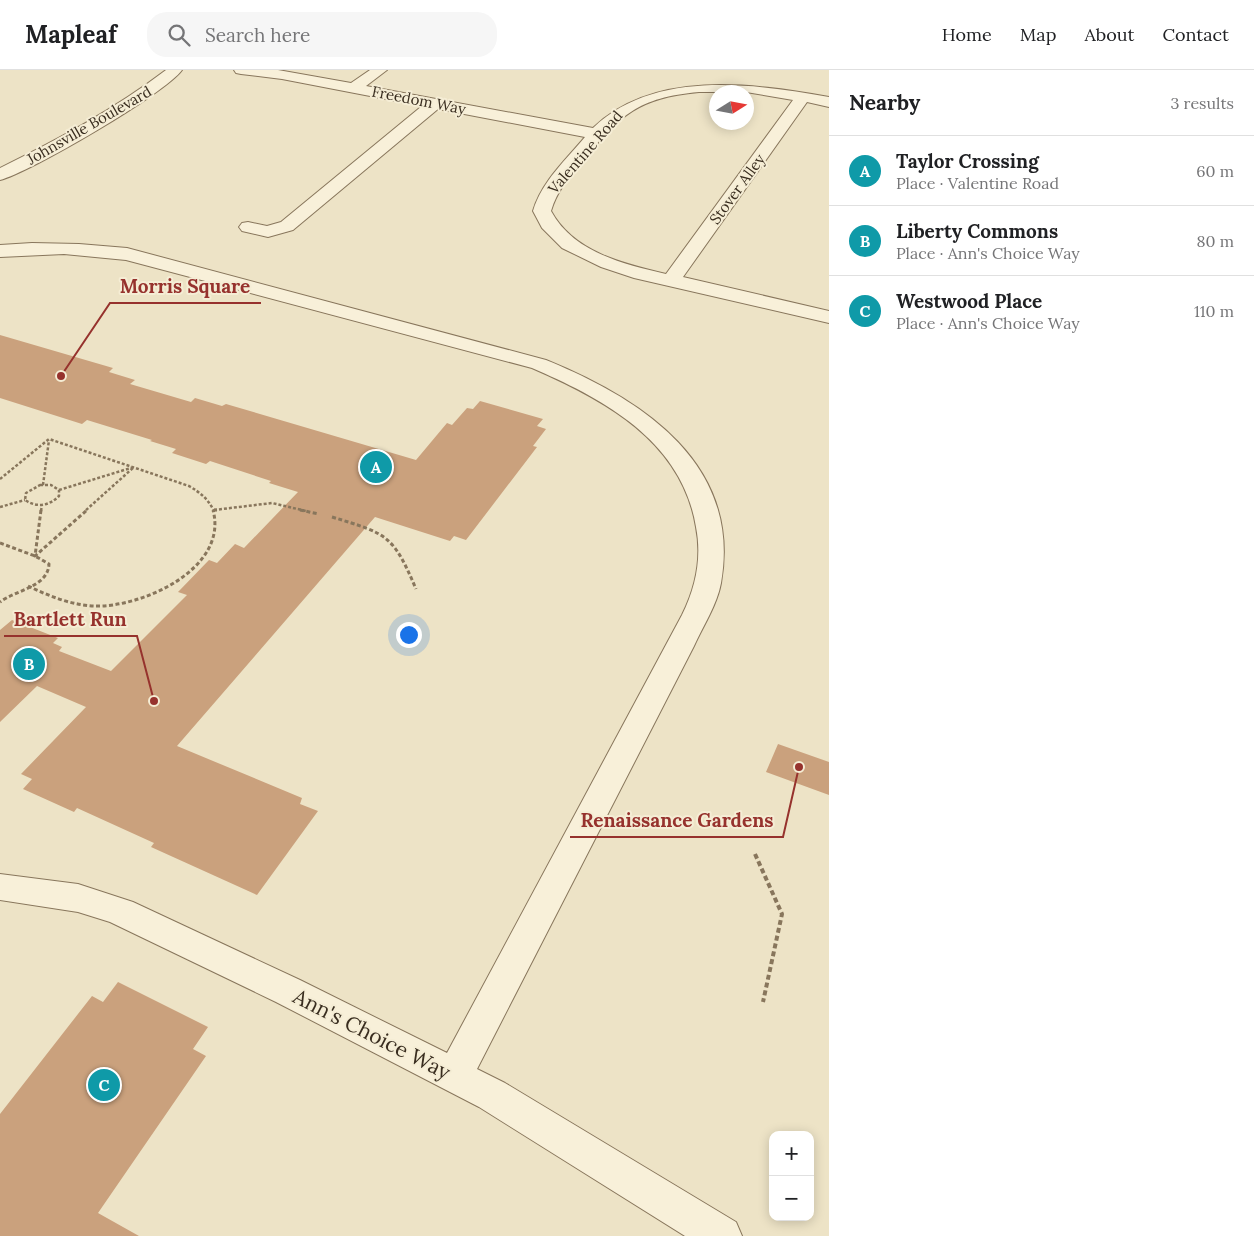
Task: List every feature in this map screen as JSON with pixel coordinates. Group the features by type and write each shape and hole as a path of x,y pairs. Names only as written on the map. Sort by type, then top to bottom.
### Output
{"street":[{"name":"Johnsville Boulevard","path":"0,175 44,153 138,98 175,70"},
{"name":"Freedom Way","path":"241,70 354,88 597,134"},
{"path":"354,88 380,70"},
{"name":"Valentine Road","path":"829,102 736,88 702,88 671,91 644,97 625,107 597,134 549,190 542,211 545,219 571,246 582,253 634,272 829,317"},
{"name":"Stover Alley","path":"670,280 803,97"},
{"path":"248,227 268,232 287,226 435,103"},
{"path":"0,252 60,248 94,249 127,254 539,364 582,382 607,395 629,410 654,430 693,477 710,520 711,564 708,586 680,646 454,1076"},
{"name":"Ann's Choice Way","path":"0,887 78,898 121,912 288,991 492,1095 722,1236"}],"path":[{"path":"28,586 37,591 86,606 133,602 169,586 197,564 215,534 214,510 211,502 202,491 134,466 49,439"},
{"path":"0,479 49,439"},
{"path":"43,485 49,439"},
{"path":"58,490 134,466"},
{"path":"36,556 134,466"},
{"path":"0,507 25,500 32,504 42,505 56,499 59,496 58,490 51,485 43,485 26,493 25,500"},
{"path":"214,510 272,503 319,514"},
{"path":"36,556 42,505"},
{"path":"332,517 378,532 388,539 397,548 416,589"},
{"path":"0,543 36,556 49,564 50,570 46,579 39,584 28,586 6,596 0,602"},
{"path":"755,854 782,914 763,1002"}],"building":[{"path":"0,335 113,368 109,372 135,380 130,384 191,402 195,398 222,406 226,404 416,460 447,423 452,425 467,408 473,409 480,401 543,419 537,426 546,429 533,446 537,447 466,540 454,536 450,541 375,517 177,746 302,798 300,804 318,811 257,895 151,847 154,843 77,808 74,812 23,789 32,779 21,774 86,707 37,686 0,722 0,630 12,620 58,638 53,643 62,647 59,651 111,671 187,595 178,592 209,560 217,563 235,544 244,548 298,492 210,461 206,464 172,453 176,449 150,441 152,440 87,420 82,424 0,398"},
{"path":"778,744 829,762 829,795 766,772"},
{"path":"118,982 208,1027 193,1049 206,1056 98,1213 139,1236 0,1236 0,1114 92,996 103,1002"}],"place":[{"name":"Morris Square","path":"61,376"},
{"name":"Taylor Crossing","path":"376,467"},
{"name":"Liberty Commons","path":"29,664"},
{"name":"Bartlett Run","path":"154,701"},
{"name":"Renaissance Gardens","path":"799,767"},
{"name":"Westwood Place","path":"104,1085"}]}
